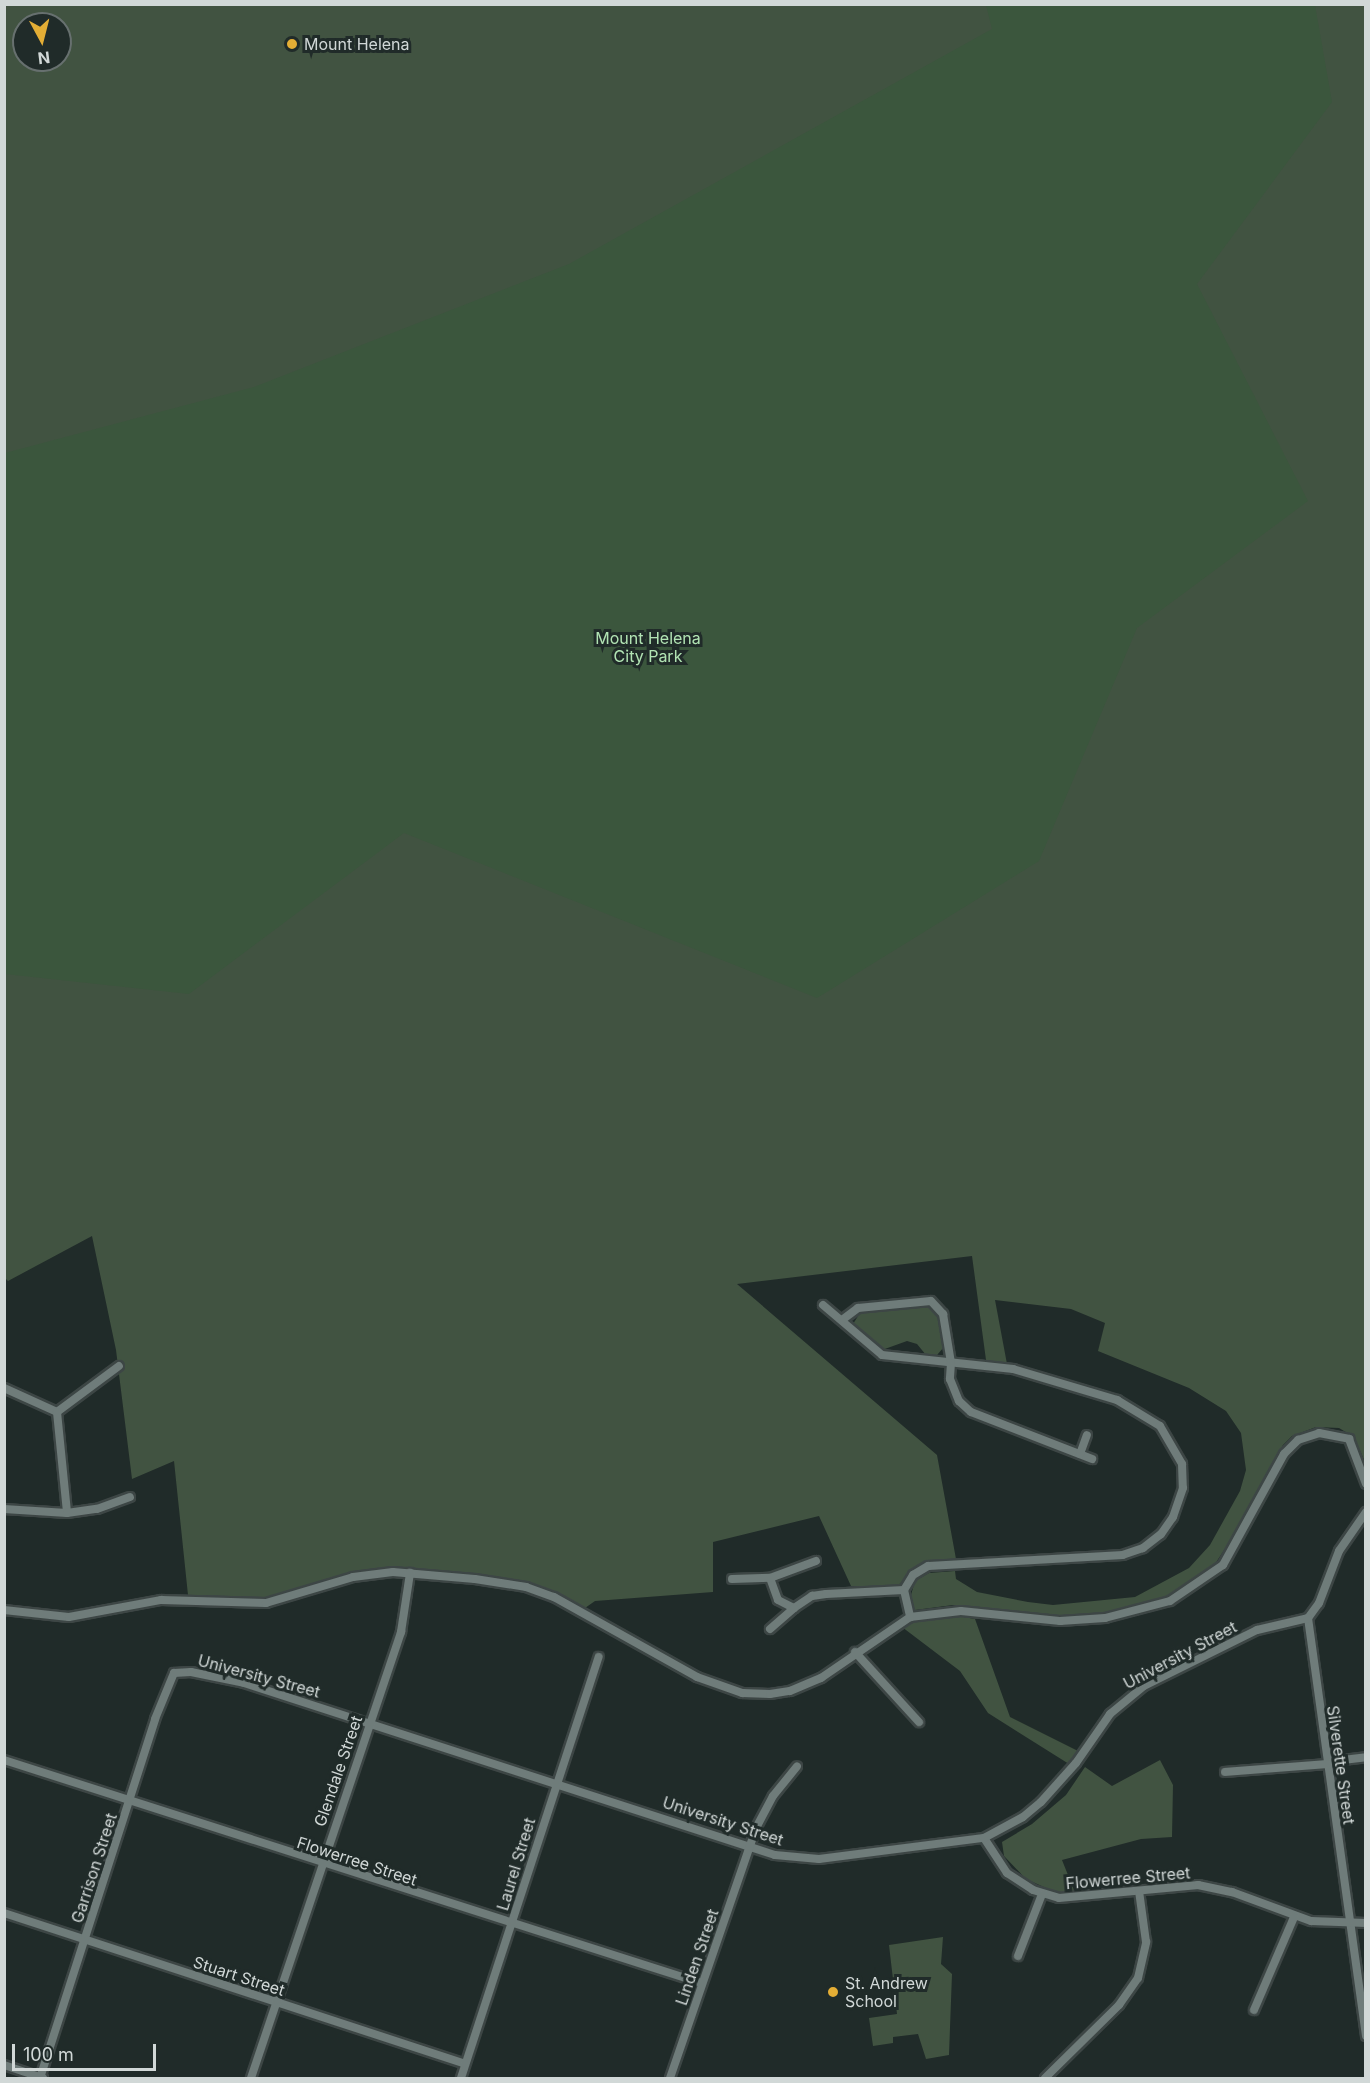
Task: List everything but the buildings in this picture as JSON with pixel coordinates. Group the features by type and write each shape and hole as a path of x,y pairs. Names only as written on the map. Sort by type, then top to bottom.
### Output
{"street":[{"path":"842,1320 858,1308 931,1300 943,1314 954,1391 971,1412 1092,1459"},
{"path":"823,1305 882,1355 1048,1377 1139,1411 1160,1426 1175,1446 1182,1464 1184,1488 1168,1525 1134,1552 928,1566 913,1575 904,1590 910,1617"},
{"path":"57,1412 119,1366"},
{"path":"4,1388 57,1412"},
{"path":"57,1412 67,1513"},
{"path":"4,1610 69,1617 161,1600 266,1603 353,1577 410,1573 526,1587 554,1597 697,1677 742,1693 770,1694 806,1686 910,1617 961,1611 1060,1622 1105,1618 1170,1601 1223,1565 1284,1454 1298,1440 1319,1433 1349,1440 1365,1484"},
{"path":"1080,1454 1087,1435"},
{"path":"4,1509 67,1513 97,1509 130,1497"},
{"path":"1308,1618 1319,1603 1339,1551 1365,1512"},
{"path":"732,1579 770,1578 816,1561"},
{"name":"Glendale Street","path":"251,2079 321,1863 401,1632 410,1573"},
{"path":"770,1578 778,1600 794,1608"},
{"path":"770,1629 794,1608 813,1596 904,1590"},
{"name":"Silverette Street","path":"1308,1618 1365,2036"},
{"name":"University Street","path":"179,1671 244,1683 369,1721 775,1855 819,1859 984,1838 1023,1817 1041,1802 1068,1772 1110,1714 1144,1686 1257,1630 1308,1618"},
{"path":"855,1652 919,1722"},
{"name":"Laurel Street","path":"461,2079 512,1925 555,1781 599,1657"},
{"name":"Garrison Street","path":"41,2078 166,1685 179,1671"},
{"path":"1343,1760 1365,1757"},
{"name":"Flowerree Street","path":"4,1760 512,1925 701,1983"},
{"path":"1225,1772 1327,1764"},
{"name":"Linden Street","path":"670,2079 750,1845 773,1796 797,1766"},
{"name":"Flowerree Street","path":"984,1838 1007,1873 1042,1894 1072,1899 1180,1885 1212,1887 1294,1917 1349,1926 1365,1923"},
{"path":"1045,2079 1119,2005 1138,1978 1146,1942 1138,1891"},
{"path":"1018,1956 1042,1894"},
{"name":"Stuart Street","path":"4,1913 465,2064"},
{"path":"1254,2010 1294,1917"},
{"path":"4,2065 41,2078"}],"green space":[{"name":"Mount Helena City Park","path":"5,5 1365,5 1365,1462 1354,1437 1339,1428 1316,1427 1292,1436 1283,1445 1236,1532 1211,1570 1160,1600 1127,1611 1086,1617 1029,1615 953,1605 915,1610 909,1602 915,1581 929,1573 955,1571 956,1579 977,1592 1028,1602 1053,1605 1135,1597 1189,1568 1210,1545 1240,1491 1246,1470 1241,1433 1226,1411 1189,1388 1098,1351 1105,1323 1071,1309 995,1300 1007,1364 986,1360 972,1256 737,1284 937,1455 956,1559 917,1565 896,1588 851,1586 819,1516 713,1542 713,1592 595,1601 585,1608 557,1593 522,1582 402,1568 375,1571 268,1599 188,1595 174,1461 132,1479 116,1350 92,1236 8,1281 5,1278"},
{"path":"986,5 1315,5 1332,102 1197,284 1308,501 1137,628 1039,861 817,998 404,833 189,994 5,974 5,453 254,387 569,264 992,29"},
{"path":"929,1305 939,1313 944,1347 937,1355 926,1355 917,1344 907,1341 882,1350 853,1324 860,1313"},
{"path":"953,1615 975,1619 1010,1717 1078,1751 1069,1764 988,1713 960,1671 902,1627 926,1618"},
{"path":"1160,1760 1173,1785 1172,1837 1141,1839 1062,1860 1076,1895 1055,1892 1026,1879 1004,1856 1002,1842 1032,1824 1066,1795 1085,1767 1112,1786"},
{"path":"943,1937 941,1964 952,1974 949,2055 926,2059 918,2034 893,2037 893,2043 873,2046 869,2018 897,2014 889,1945"}],"place":[{"name":"Mount Helena","path":"292,44"},
{"name":"St. Andrew School","path":"833,1992"}]}
